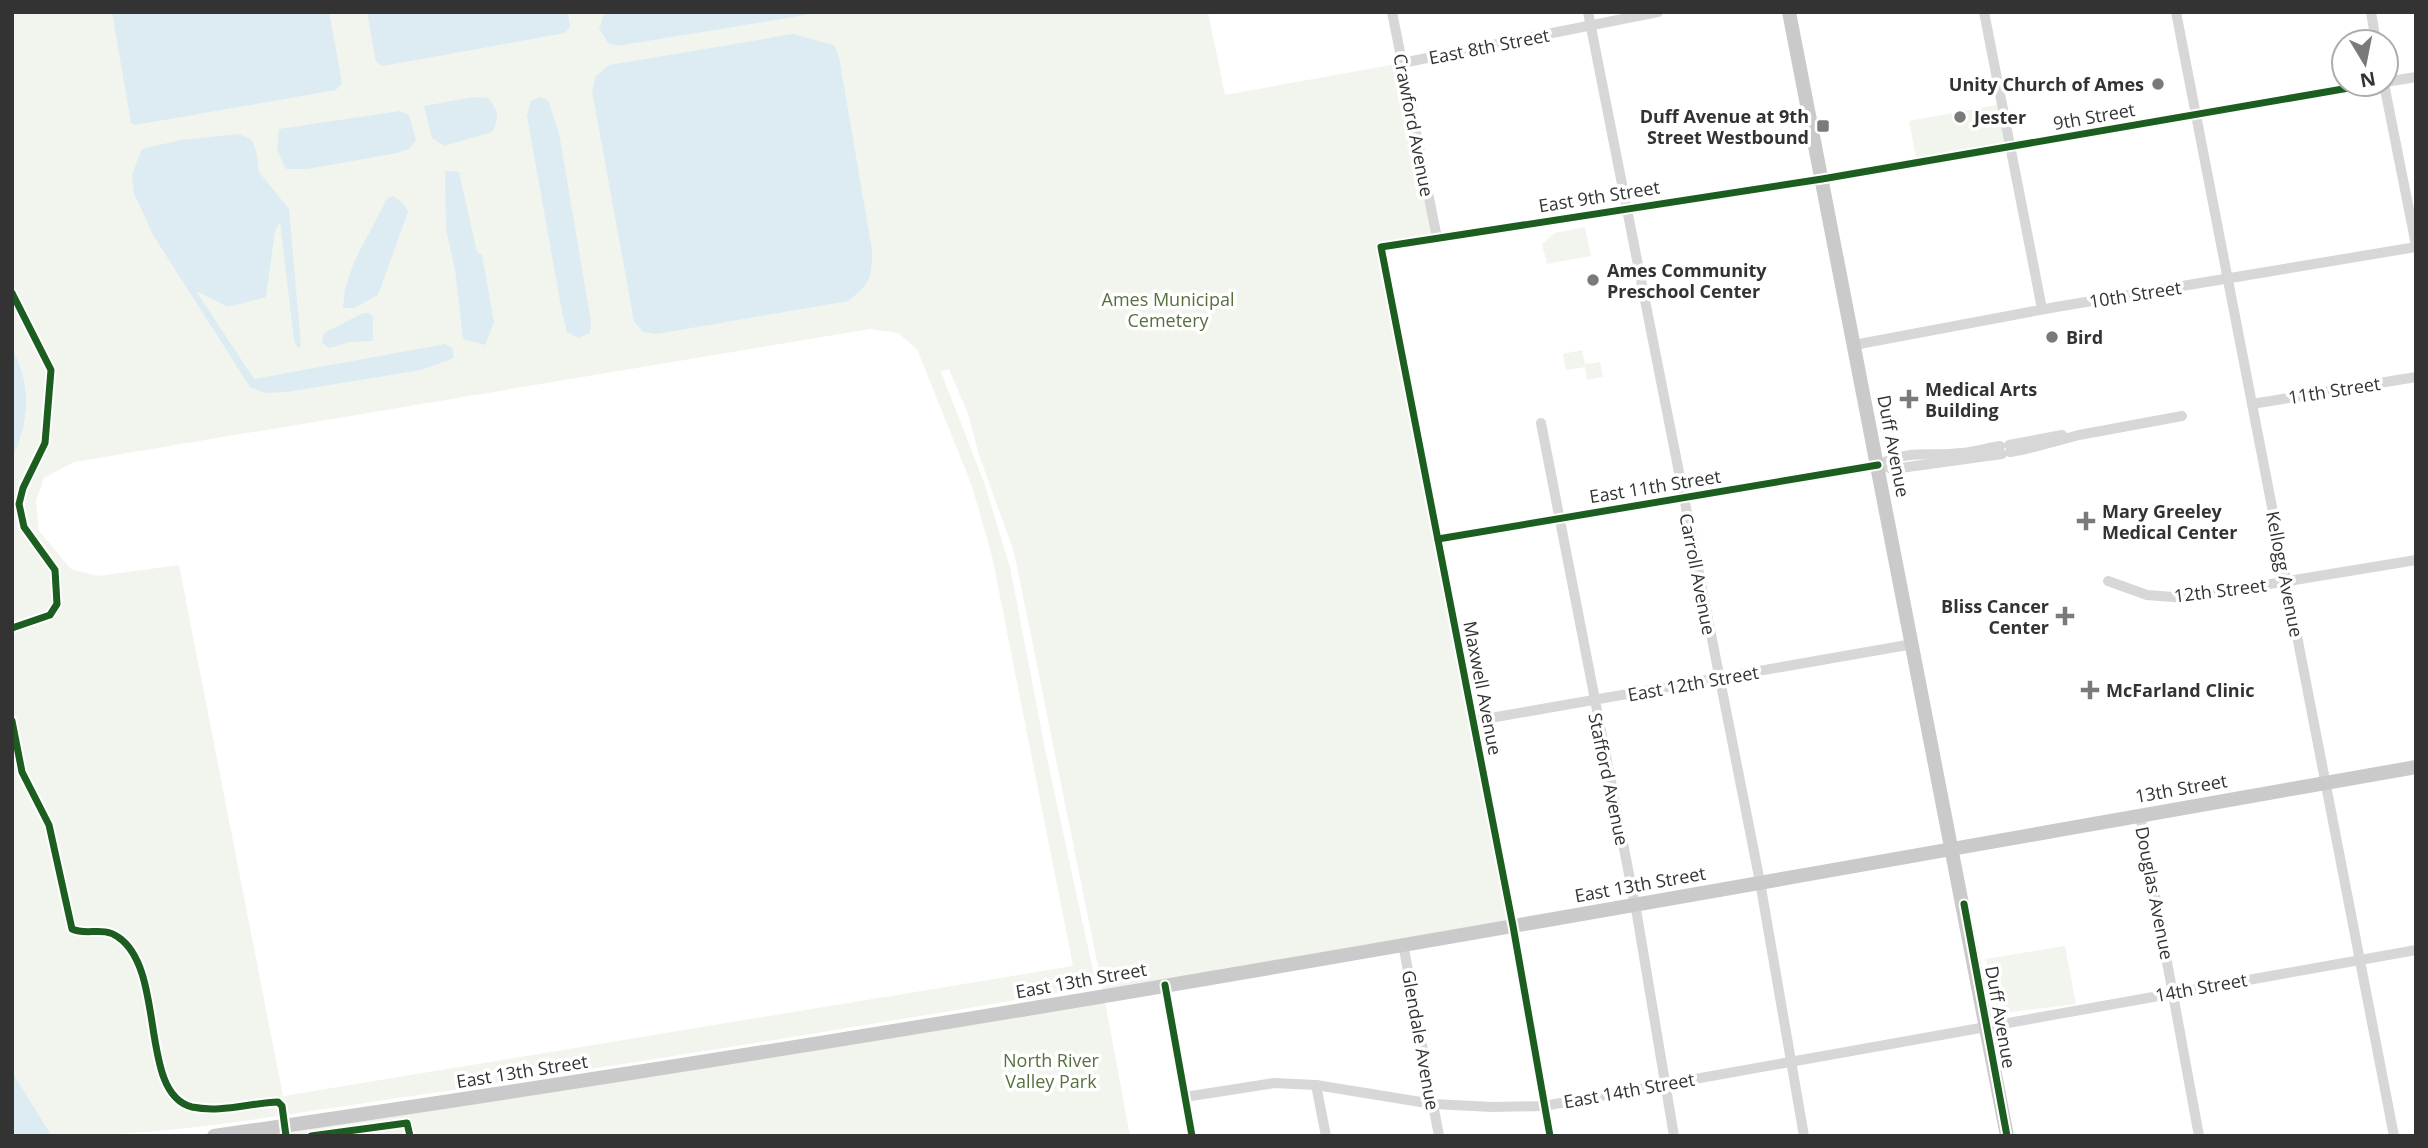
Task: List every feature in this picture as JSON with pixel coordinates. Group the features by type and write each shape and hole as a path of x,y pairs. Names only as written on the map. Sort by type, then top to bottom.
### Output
{"main road":[{"name":"Duff Avenue","path":"1789,12 2007,1136"},
{"name":"13th Street","path":"1953,849 2416,767"},
{"name":"East 13th Street","path":"214,1136 556,1087 1953,849"}],"street":[{"name":"Crawford Avenue","path":"1392,12 1437,238"},
{"name":"Carroll Avenue","path":"1588,12 1760,882 1804,1136"},
{"name":"East 8th Street","path":"1402,63 1658,12"},
{"path":"1984,12 2042,309"},
{"name":"Kellogg Avenue","path":"2176,12 2394,1136"},
{"name":"9th Street","path":"1822,179 2330,91"},
{"path":"2388,98 2416,246"},
{"name":"East 9th Street","path":"1381,247 1626,207 1822,179"},
{"name":"10th Street","path":"1854,345 2042,309 2416,246"},
{"name":"Maxwell Avenue","path":"1381,247 1513,926 1550,1136"},
{"name":"11th Street","path":"2252,404 2416,377"},
{"path":"2005,449 2028,449 2079,435 2182,416"},
{"name":"Stafford Avenue","path":"1541,423 1635,904 1674,1136"},
{"path":"1878,465 1893,470 2005,449 2057,435 2079,435"},
{"name":"East 11th Street","path":"1438,538 1878,465"},
{"name":"12th Street","path":"2108,582 2147,595 2185,598 2416,560"},
{"name":"East 12th Street","path":"1473,721 1913,644"},
{"name":"Douglas Avenue","path":"2140,815 2199,1136"},
{"name":"Glendale Avenue","path":"1404,944 1439,1136"},
{"name":"14th Street","path":"1987,1026 2416,950"},
{"path":"1165,985 1192,1136"},
{"name":"East 14th Street","path":"1185,1097 1274,1083 1316,1085 1433,1104 1544,1106 1987,1026"},
{"path":"1316,1085 1325,1136"}],"green space":[{"name":"Ames Municipal Cemetery","path":"12,12 1208,12 1225,95 1402,63 1437,238 1381,247 1513,926 1104,996 1014,552 979,455 968,414 949,369 941,372 984,482 1010,567 1044,744 1095,980 1093,987 672,1056 282,1115 190,1128 52,1136 12,1072 12,457 23,430 27,403 23,376 12,349","holes":["870,329 898,333 917,349 972,486 992,556 1073,966 283,1096 179,565 98,576 71,569 39,531 36,500 44,478 74,462"]},
{"path":"2002,104 2010,147 1917,163 1909,121"},
{"path":"1585,227 1591,256 1547,264 1542,244 1555,233"},
{"path":"1582,350 1585,364 1600,362 1603,377 1587,380 1585,367 1566,370 1563,354"},
{"path":"2065,946 2076,1004 1997,1014 1986,959"},
{"name":"North River Valley Park","path":"1104,996 1130,1136 275,1136 273,1127"}],"shaded area":[{"path":"112,12 329,12 342,83 336,90 135,125 131,123"},
{"path":"367,12 568,12 570,26 565,33 383,66 376,62"},
{"path":"605,12 823,12 617,46 608,43 599,28"},
{"path":"793,34 834,45 839,57 872,250 868,280 848,301 656,334 643,332 634,321 592,91 596,76 609,65"},
{"path":"474,97 488,98 494,107 497,119 492,132 444,146 432,138 424,106"},
{"path":"540,97 548,100 559,133 591,322 590,333 579,338 567,332 562,312 527,116 531,101"},
{"path":"400,111 409,115 416,140 409,149 397,153 307,169 286,169 277,150 279,129"},
{"path":"240,134 252,140 259,172 289,209 301,346 298,348 294,340 280,222 275,231 266,297 228,307 196,291 254,379 445,344 452,348 454,358 421,370 286,392 265,393 250,387 153,235 134,193 132,174 142,149 181,140"},
{"path":"445,171 459,172 477,252 482,255 494,322 485,345 463,339 455,269 446,230"},
{"path":"393,196 403,203 408,212 378,295 354,308 343,308 345,289 355,260 387,199"},
{"path":"363,313 369,313 373,317 373,341 350,342 330,348 322,343 324,333"},
{"path":"12,349 23,375 26,403 22,431 12,457"},
{"path":"12,1072 52,1136 12,1134"}],"cycle path":[{"path":"1550,1136 1513,926 1381,247 1822,179 2330,91"},
{"path":"12,293 51,370 45,443 23,488 19,504 24,527 55,570 57,604 50,615 12,628"},
{"path":"1438,539 1878,465"},
{"path":"12,721 22,772 49,825 72,929 112,934 133,953 143,976 158,1056 165,1080 175,1097 192,1107 203,1109 278,1102 282,1106 286,1136"},
{"path":"1964,904 2007,1136"},
{"path":"1165,985 1192,1136"},
{"path":"311,1136 407,1123 410,1136"}],"place":[{"name":"Unity Church of Ames","path":"2158,84"},
{"name":"Jester","path":"1960,117"},
{"name":"Duff Avenue at 9th Street Westbound","path":"1823,126"},
{"name":"Ames Community Preschool Center","path":"1593,280"},
{"name":"Bird","path":"2052,337"},
{"name":"Medical Arts Building","path":"1909,399"},
{"name":"Mary Greeley Medical Center","path":"2086,521"},
{"name":"Bliss Cancer Center","path":"2065,616"},
{"name":"McFarland Clinic","path":"2090,690"}]}
